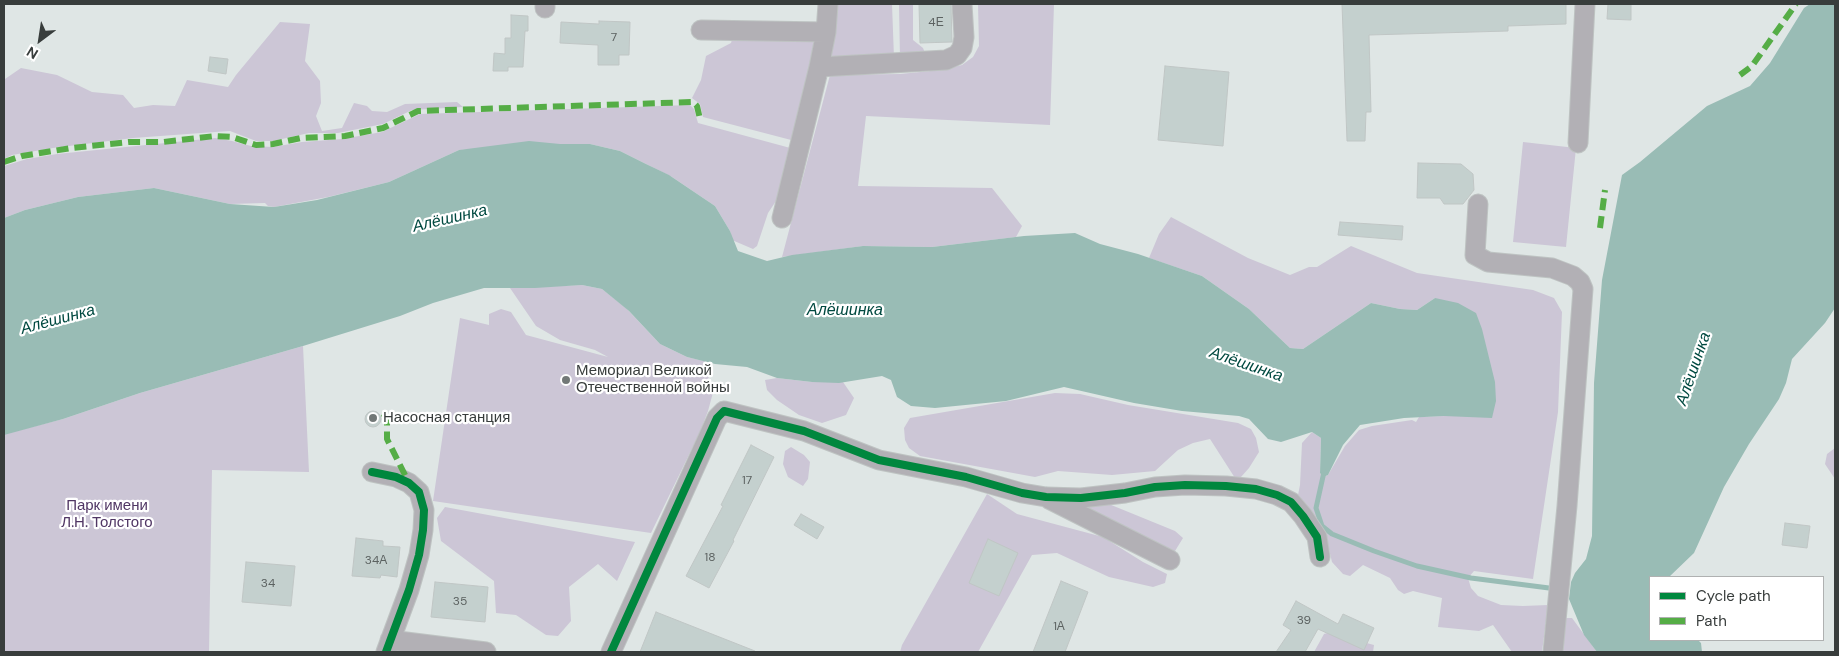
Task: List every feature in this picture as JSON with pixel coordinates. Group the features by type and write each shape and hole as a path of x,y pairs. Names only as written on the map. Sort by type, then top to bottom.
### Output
{"street":[{"path":"782,218 819,67 826,32 828,4"},
{"path":"819,67 946,60 956,55 962,48 964,37 962,4"},
{"path":"1578,143 1585,4"},
{"path":"701,30 826,32"},
{"path":"1478,204 1475,255 1488,262 1552,268 1573,276 1580,282 1583,289 1567,506 1553,652"},
{"path":"611,652 716,418 724,411 804,430 879,460 966,477 1022,494 1081,498 1125,493 1155,487 1185,485 1256,489 1277,495 1291,502 1304,516 1317,537 1320,557"},
{"path":"372,472 396,477 409,483 419,492 424,510 419,555 409,590 388,646 486,652"},
{"path":"1046,497 1170,560"}],"green space":[{"path":"838,4 892,4 894,58 831,59"},
{"path":"899,4 913,4 913,40 923,48 925,53 900,58"},
{"path":"978,4 1054,4 1050,125 866,116 858,186 992,188 1022,226 1016,237 932,247 863,246 782,257 830,75 900,74 941,70 962,65 973,57 979,46"},
{"path":"280,22 310,24 305,61 320,81 321,103 316,116 322,131 342,128 354,103 367,106 372,111 387,112 405,104 457,102 463,107 412,110 383,124 338,133 309,133 273,141 256,141 230,131 215,132 133,138 53,148 12,155 4,159 4,72 5,79 21,68 57,75 92,92 123,95 134,108 153,105 175,106 187,80 228,87"},
{"path":"733,36 820,41 795,141 703,117 700,104 692,98 701,80 706,56 731,43"},
{"path":"690,105 694,109 698,123 794,149 780,195 768,213 757,246 753,249 732,240 730,231 715,206 672,177 620,151 590,144 459,150 389,182 328,197 274,207 268,206 265,203 230,204 154,188 78,197 25,210 4,218 4,166 27,159 57,154 215,138 251,146 273,147 382,132 420,114"},
{"path":"1523,142 1576,148 1566,247 1513,242"},
{"path":"1171,217 1248,258 1290,275 1309,267 1317,267 1351,246 1417,273 1533,290 1554,298 1562,312 1558,412 1533,579 1474,571 1468,578 1471,588 1478,596 1501,605 1548,605 1542,652 1512,652 1493,625 1479,631 1438,627 1442,598 1413,591 1404,594 1398,590 1390,578 1363,565 1350,576 1343,574 1332,562 1327,541 1314,519 1297,500 1300,485 1302,443 1312,432 1321,438 1320,473 1323,477 1328,475 1345,446 1359,430 1372,426 1412,420 1416,422 1419,417 1444,416 1435,298 1417,310 1400,309 1371,303 1303,349 1290,348 1249,309 1202,276 1149,258 1159,234"},
{"path":"582,285 602,289 626,308 660,344 687,357 708,362 709,376 707,383 715,385 700,432 651,533 433,501 460,318 489,325 489,314 501,309 511,312 526,335 608,357 595,350 560,340 536,326 510,288"},
{"name":"Парк имени Л.Н. Толстого","path":"303,346 309,472 212,470 209,652 4,652 4,434 63,419 140,393"},
{"path":"777,378 812,382 843,382 854,398 846,415 822,423 799,415 777,400 767,390 765,380"},
{"path":"1055,393 1080,394 1128,405 1238,423 1251,429 1256,438 1259,452 1241,477 1235,478 1210,439 1193,443 1178,450 1155,471 1112,475 1058,471 1035,477 920,456 909,448 905,440 904,428 910,418"},
{"path":"791,447 804,455 810,462 808,479 803,486 788,477 783,464 785,451"},
{"path":"1835,448 1835,479 1825,464 1827,454"},
{"path":"987,494 1017,514 1103,537 1143,562 1167,574 1165,583 1153,587 1109,577 1057,553 1032,555 978,652 900,652 902,645"},
{"path":"1099,500 1175,531 1183,538 1175,551 1077,508"},
{"path":"445,507 635,542 617,581 598,564 569,587 571,621 558,636 546,635 516,615 496,613 494,581 441,541 437,518"},
{"path":"1566,618 1572,618 1597,652 1560,652 1562,627"},
{"path":"1340,629 1359,641 1374,645 1373,652 1314,652 1324,634"}],"water":[{"path":"1810,4 1835,4 1835,308 1825,323 1792,359 1786,383 1779,399 1749,444 1724,487 1694,553 1670,576 1649,576 1649,641 1699,641 1702,652 1597,652 1584,635 1569,599 1571,582 1575,573 1586,559 1592,536 1594,383 1602,280 1622,175 1707,106 1750,86 1770,63 1804,8"},
{"path":"529,141 590,144 620,151 669,175 715,206 730,231 738,251 767,261 792,255 863,246 932,247 1024,236 1075,233 1100,244 1138,254 1202,276 1249,309 1290,348 1303,349 1371,303 1400,309 1417,310 1435,298 1458,303 1476,313 1482,329 1495,382 1496,401 1492,418 1444,416 1404,418 1360,425 1343,445 1328,475 1323,477 1320,473 1321,438 1312,432 1281,442 1268,439 1249,419 1239,416 1182,411 1134,403 1064,387 1006,401 935,408 911,406 897,397 891,380 882,376 839,383 812,382 777,378 747,367 715,364 687,357 660,344 629,311 602,289 582,285 535,288 484,288 303,346 4,435 4,218 25,210 78,197 154,188 230,204 274,207 317,200 389,182 459,150"}],"building":[{"path":"919,4 951,4 952,42 920,43"},
{"path":"1342,4 1566,4 1566,24 1508,26 1508,31 1369,35 1371,112 1366,112 1365,141 1347,141"},
{"path":"1608,4 1631,4 1631,20 1607,19"},
{"path":"511,15 528,16 528,31 525,31 523,67 508,67 508,71 493,71 494,53 505,54 505,38 511,38"},
{"path":"599,21 630,22 629,55 619,55 619,65 598,65 598,45 560,43 561,22 599,24"},
{"path":"210,57 228,59 226,74 208,71"},
{"path":"1165,66 1229,72 1223,146 1158,140"},
{"path":"1418,163 1461,164 1473,174 1474,190 1463,204 1444,204 1440,198 1417,198"},
{"path":"1340,222 1403,226 1402,240 1338,235"},
{"name":"Насосная станция","path":"370,411 376,411 381,416 379,425 370,427 365,422 365,416"},
{"path":"751,445 774,457 734,541 709,588 686,576 723,506 721,505"},
{"path":"801,514 824,527 817,539 794,525"},
{"path":"1785,523 1810,526 1807,548 1782,545"},
{"path":"356,538 383,541 383,546 400,547 397,577 381,575 380,578 352,576"},
{"path":"988,539 1018,553 999,596 969,583"},
{"path":"246,562 295,566 291,606 242,602"},
{"path":"1061,581 1088,592 1065,652 1033,652"},
{"path":"435,582 488,587 485,622 431,617"},
{"path":"1296,601 1338,624 1343,614 1374,628 1364,650 1318,629 1305,652 1276,652 1291,630 1283,625"},
{"path":"656,612 755,651 755,652 640,652"}],"waterway":[{"name":"Алёшинка","path":"1324,472 1316,508 1322,526 1332,534 1417,566 1471,578 1549,588"}],"marked path":[{"path":"1740,75 1752,66 1796,4"},
{"path":"4,162 22,156 71,148 129,142 163,142 215,136 232,137 256,145 273,144 301,138 345,136 383,128 418,111 693,102 697,106 700,119"},
{"path":"1600,228 1605,190"},
{"path":"384,414 387,423 387,439 409,483"}],"cycle path":[{"path":"611,652 717,418 724,411 804,431 879,460 966,477 1022,493 1046,497 1081,498 1125,493 1155,487 1185,485 1256,489 1277,495 1291,502 1317,537 1320,557"},
{"path":"372,472 396,477 409,483 419,492 424,510 419,555 409,590 386,652"}],"place":[{"name":"Мемориал Великой Отечественной войны","path":"566,380"},
{"name":"Насосная станция","path":"373,418"}]}
